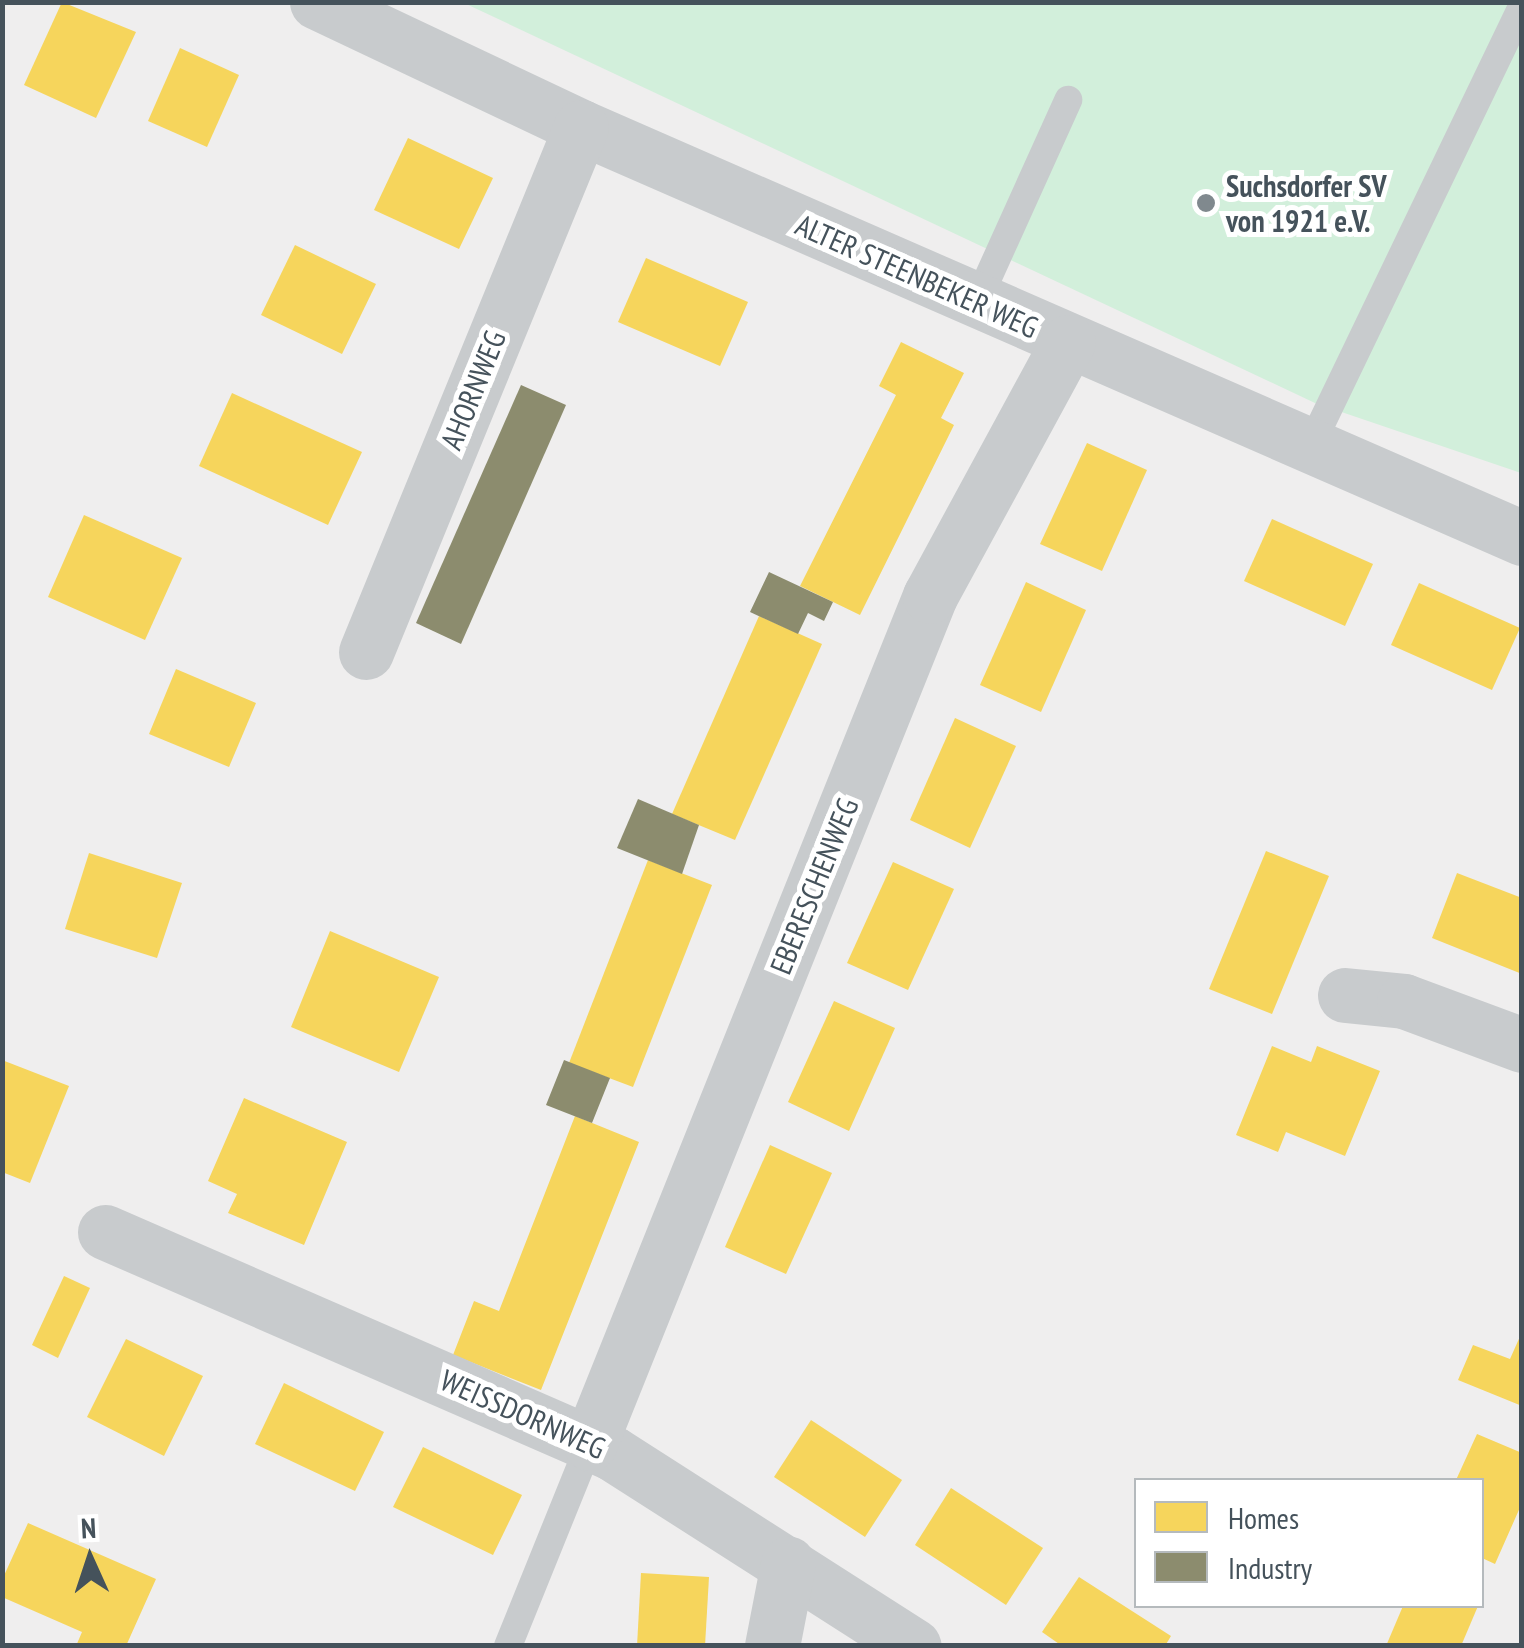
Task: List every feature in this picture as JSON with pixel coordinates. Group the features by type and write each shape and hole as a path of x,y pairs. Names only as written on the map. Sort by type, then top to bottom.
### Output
{"street":[{"name":"ALTER STEENBEKER WEG","path":"317,2 581,127 1522,538"},
{"name":"AHORNWEG","path":"366,652 581,127"},
{"name":"EBERESCHENWEG","path":"590,1443 930,596 1068,342"},
{"path":"1345,995 1404,1001 1522,1045"},
{"name":"WEISSDORNWEG","path":"105,1232 590,1443 914,1646"},
{"path":"772,1646 788,1564"}],"lane":[{"path":"1311,446 1522,6"},
{"path":"977,302 1068,100"},
{"path":"508,1646 590,1443"}],"green space":[{"name":"Suchsdorfer SV von 1921 e.V.","path":"464,3 1521,3 1521,473 1315,403"}],"building: Homes":[{"path":"62,2 136,32 96,118 24,85"},
{"path":"180,48 239,75 207,147 148,121"},
{"path":"408,138 493,178 459,249 374,210"},
{"path":"295,245 376,284 342,354 261,315"},
{"path":"646,258 748,302 720,366 618,322"},
{"path":"901,342 964,373 941,418 954,425 860,615 800,586 896,395 879,386"},
{"path":"232,393 362,452 328,525 199,466"},
{"path":"1087,443 1147,470 1102,571 1040,544"},
{"path":"84,515 182,558 145,640 48,597"},
{"path":"1272,519 1373,564 1345,626 1244,581"},
{"path":"1026,582 1086,610 1041,712 980,685"},
{"path":"1419,583 1520,628 1492,690 1391,645"},
{"path":"759,616 822,644 735,840 672,814"},
{"path":"176,669 256,703 229,767 149,734"},
{"path":"955,718 1016,746 970,848 910,820"},
{"path":"1266,851 1329,876 1272,1014 1209,989"},
{"path":"89,853 182,883 157,958 65,929"},
{"path":"648,860 712,885 633,1087 569,1063"},
{"path":"893,862 954,889 908,990 847,963"},
{"path":"1457,873 1522,898 1522,974 1432,938"},
{"path":"330,931 439,977 399,1072 291,1027"},
{"path":"834,1001 895,1028 849,1131 788,1102"},
{"path":"1272,1046 1311,1062 1317,1046 1380,1071 1345,1156 1286,1132 1278,1152 1236,1135"},
{"path":"2,1060 69,1086 30,1183 2,1172"},
{"path":"244,1098 347,1142 304,1245 228,1213 237,1194 208,1181"},
{"path":"575,1116 639,1142 541,1390 453,1355 474,1301 499,1311"},
{"path":"770,1145 832,1173 786,1274 725,1247"},
{"path":"64,1276 90,1288 58,1358 32,1345"},
{"path":"1522,1332 1522,1406 1458,1380 1473,1345 1510,1359"},
{"path":"126,1339 203,1376 164,1456 87,1417"},
{"path":"284,1383 384,1432 355,1491 255,1444"},
{"path":"811,1420 902,1480 865,1537 774,1477"},
{"path":"1477,1434 1522,1453 1522,1503 1495,1564 1484,1559 1484,1478 1457,1478"},
{"path":"423,1447 522,1495 493,1555 393,1507"},
{"path":"951,1488 1043,1548 1006,1605 915,1545"},
{"path":"28,1523 156,1579 126,1646 76,1646 82,1632 2,1597 2,1580"},
{"path":"641,1573 709,1577 705,1646 637,1646"},
{"path":"1079,1577 1171,1636 1165,1646 1062,1646 1042,1632"},
{"path":"1402,1608 1477,1608 1461,1646 1386,1646"}],"building: Industry":[{"path":"521,385 566,405 461,644 416,623"},
{"path":"769,572 833,602 824,621 808,613 798,634 750,612"},
{"path":"638,799 699,825 682,874 617,848"},
{"path":"564,1060 610,1078 592,1123 546,1105"}],"place":[{"name":"Suchsdorfer SV von 1921 e.V.","path":"1206,203"}]}
